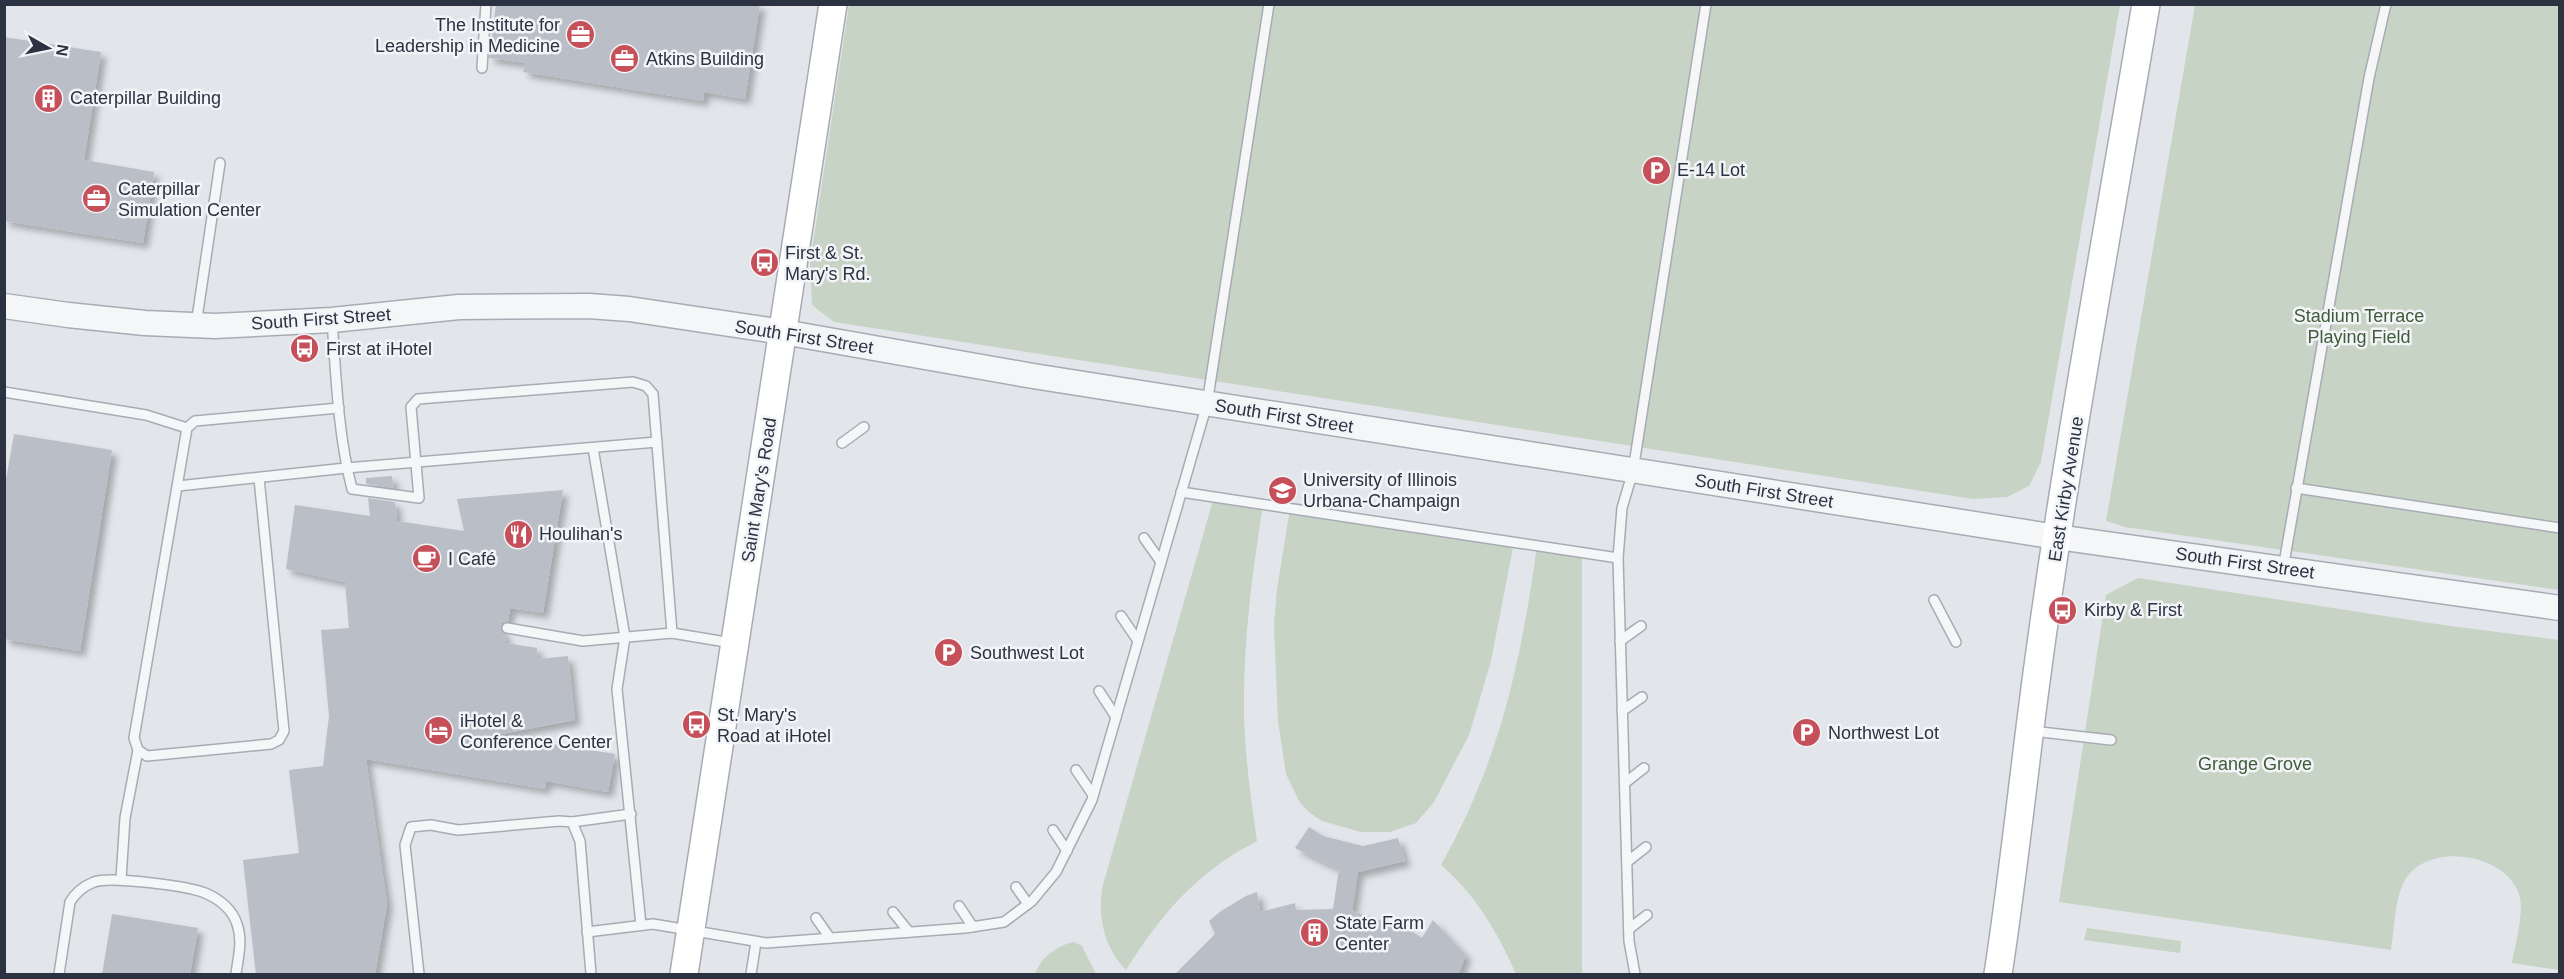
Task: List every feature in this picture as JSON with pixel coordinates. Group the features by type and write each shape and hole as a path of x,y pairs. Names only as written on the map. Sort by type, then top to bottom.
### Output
{"main road":[{"name":"Saint Mary's Road","path":"684,975 832,4"},
{"name":"East Kirby Avenue","path":"1998,975 2012,888 2030,730 2057,537 2146,4"}],"street":[{"name":"South First Street","path":"4,306 79,316 196,325 332,320 459,308 589,306 783,332 1207,404 2057,537 2559,608"}],"lane":[{"path":"482,68 486,4"},
{"path":"587,932 653,924 766,943 973,927 1005,922 1028,904 1056,872 1093,795 1207,404 1269,4"},
{"path":"1635,975 1629,929 1618,558 1622,508 1633,471 1706,4"},
{"path":"2283,568 2369,78 2386,4"},
{"path":"196,325 220,163"},
{"path":"332,320 346,468 352,489 419,498 411,407 418,399 633,382 646,386 653,394 672,633"},
{"path":"4,392 146,415 187,428"},
{"path":"120,879 126,818 138,750 134,738 187,428 195,422 339,408"},
{"path":"842,443 864,427"},
{"path":"178,486 346,468 416,464 657,442"},
{"path":"592,448 625,637 617,689 641,925"},
{"path":"138,750 147,756 271,744 279,740 284,731 259,478"},
{"path":"2296,488 2559,528"},
{"path":"1181,492 1618,558"},
{"path":"1144,538 1161,562"},
{"path":"1934,600 1956,642"},
{"path":"1121,616 1138,641"},
{"path":"1620,641 1641,626"},
{"path":"507,628 583,641 672,633 735,643"},
{"path":"1099,691 1116,717"},
{"path":"1622,711 1642,697"},
{"path":"2030,730 2110,740"},
{"path":"1625,783 1644,768"},
{"path":"1076,770 1093,795"},
{"path":"419,975 405,844 411,827 431,825 458,830 559,821 572,822 631,814"},
{"path":"572,822 580,841 591,975"},
{"path":"1053,830 1067,851"},
{"path":"1627,862 1646,847"},
{"path":"59,975 70,902 75,892 96,881 120,879 203,892 224,903 237,922 241,940 236,975"},
{"path":"1016,887 1028,904"},
{"path":"959,906 973,927"},
{"path":"893,912 909,932"},
{"path":"1629,929 1647,915"},
{"path":"816,918 830,938"},
{"path":"751,975 756,942"}],"green space":[{"name":"E-14 Lot","path":"849,5 2120,5 2041,462 2029,486 2007,497 1973,499 834,322 812,305 810,263"},
{"name":"Stadium Terrace Playing Field","path":"2195,5 2559,5 2559,590 2125,527 2106,521"},
{"path":"1214,497 1263,505 1249,609 1244,688 1246,746 1257,841 1216,866 1182,896 1153,930 1126,970 1112,952 1104,932 1101,911 1102,888"},
{"path":"1290,509 1514,542 1491,661 1469,735 1434,802 1416,823 1390,832 1361,832 1322,821 1300,803 1286,774 1278,721 1274,625 1277,589"},
{"path":"1537,546 1582,553 1582,972 1580,974 1516,974 1485,915 1465,889 1441,865 1478,788 1505,711 1523,631"},
{"name":"Grange Grove","path":"2138,578 2443,625 2559,640 2559,970 2512,963 2521,909 2519,894 2511,880 2498,869 2482,861 2464,857 2446,857 2429,861 2414,869 2401,889 2391,950 2059,902 2106,595"},
{"path":"2087,928 2181,941 2180,953 2084,940"},
{"path":"1074,942 1082,946 1096,974 1035,974 1041,962 1050,953"}],"building":[{"name":"Atkins Building","path":"496,4 760,4 745,99 704,92 703,101 523,72 525,63 489,58"},
{"name":"Caterpillar Building","path":"4,37 101,52 84,160 154,172 143,243 4,221"},
{"path":"14,434 112,450 80,651 4,639 4,491"},
{"path":"392,476 394,488 366,484 366,478"},
{"name":"iHotel & Conference Center","path":"563,490 543,613 510,608 508,621 502,623 500,627 502,633 506,635 505,643 537,648 538,659 568,656 575,720 496,735 615,754 608,792 546,781 545,789 366,759 387,904 375,975 256,975 243,860 299,853 289,770 323,766 329,716 321,630 349,628 345,582 286,569 295,505 370,516 368,498 395,502 397,521 464,531 457,499"},
{"name":"State Farm Center","path":"1309,827 1323,836 1363,846 1398,838 1405,861 1358,872 1352,911 1391,924 1393,920 1422,938 1433,920 1466,955 1458,975 1174,975 1215,934 1209,921 1246,896 1257,892 1260,912 1295,903 1296,910 1333,909 1339,869 1295,848"},
{"path":"112,914 198,928 190,975 102,975"}],"place":[{"name":"The Institute for Leadership in Medicine","path":"581,35"},
{"name":"Atkins Building","path":"625,59"},
{"name":"Caterpillar Building","path":"49,98"},
{"name":"E-14 Lot","path":"1656,170"},
{"name":"Caterpillar Simulation Center","path":"97,199"},
{"name":"First & St. Mary's Rd.","path":"764,263"},
{"name":"First at iHotel","path":"305,349"},
{"name":"University of Illinois Urbana-Champaign","path":"1282,490"},
{"name":"Houlihan's","path":"518,534"},
{"name":"I Café","path":"427,559"},
{"name":"Kirby & First","path":"2063,610"},
{"name":"Southwest Lot","path":"949,653"},
{"name":"St. Mary's Road at iHotel","path":"696,725"},
{"name":"iHotel & Conference Center","path":"439,731"},
{"name":"Northwest Lot","path":"1807,733"},
{"name":"State Farm Center","path":"1314,933"}]}
